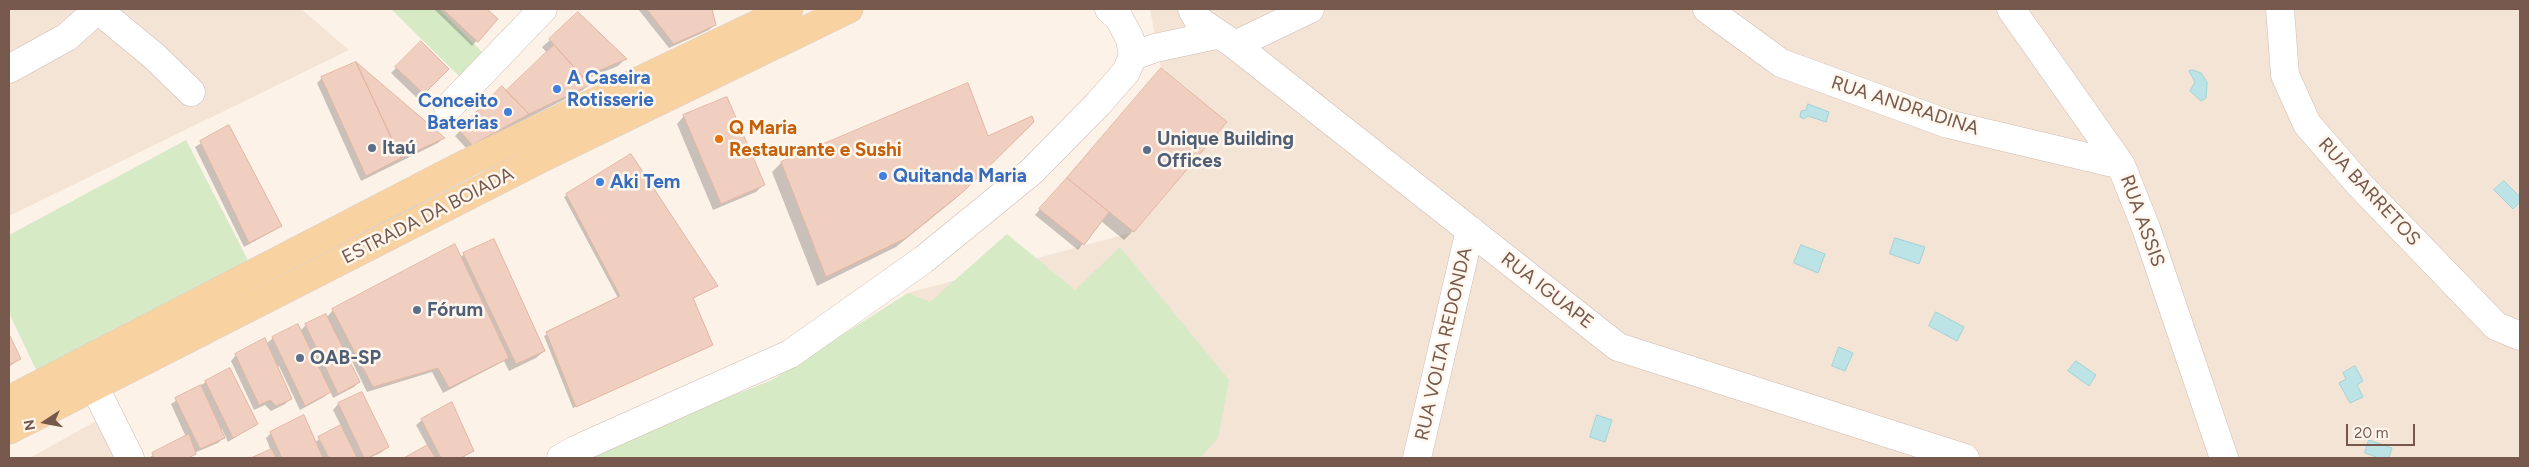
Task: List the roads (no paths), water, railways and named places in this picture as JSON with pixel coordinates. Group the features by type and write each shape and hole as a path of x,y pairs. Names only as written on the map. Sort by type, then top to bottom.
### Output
{"main road":[{"name":"ESTRADA DA BOIADA","path":"9,400 467,163 777,19 850,9"},
{"name":"ESTRADA DA BOIADA","path":"9,430 542,158 728,70 777,19"}],"street":[{"path":"9,69 67,37 97,9 154,56 191,92"},
{"path":"448,108 543,9"},
{"path":"561,458 790,354 923,260 1031,172 1098,104 1126,72 1133,56 1130,39 1126,28 1119,18 1109,9"},
{"name":"RUA IGUAPE","path":"1173,9 1210,27 1618,347 1965,458"},
{"path":"1133,56 1210,27 1310,9"},
{"name":"RUA ANDRADINA","path":"1707,9 1781,63 1948,124 2121,164"},
{"name":"RUA ASSIS","path":"2011,9 2121,164 2146,228 2224,458"},
{"name":"RUA BARRETOS","path":"2280,9 2285,75 2307,124 2360,184 2496,326 2520,336"},
{"name":"RUA VOLTA REDONDA","path":"1417,458 1470,230"},
{"path":"82,362 130,458"}],"water":[{"path":"2193,70 2201,73 2207,82 2206,98 2201,101 2190,91 2195,82 2189,71"},
{"path":"1808,104 1829,112 1826,122 1808,116 1804,119 1800,117 1801,111 1806,110"},
{"path":"2504,181 2520,197 2520,202 2513,209 2494,190"},
{"path":"1895,238 1925,247 1919,264 1890,254"},
{"path":"1801,245 1825,254 1818,273 1794,263"},
{"path":"1936,312 1964,327 1957,341 1929,326"},
{"path":"1839,347 1853,353 1845,371 1832,366"},
{"path":"2076,361 2096,375 2089,386 2068,371"},
{"path":"2355,366 2363,381 2357,385 2363,397 2350,403 2339,383 2346,379 2343,373"},
{"path":"1597,415 1612,420 1605,442 1590,437"},
{"path":"2369,440 2392,448 2389,458 2379,458 2365,453"}],"place":[{"name":"A Caseira Rotisserie","path":"557,89"},
{"name":"Conceito Baterias","path":"508,112"},
{"name":"Q Maria Restaurante e Sushi","path":"719,139"},
{"name":"Itaú","path":"372,148"},
{"name":"Unique Building Offices","path":"1147,150"},
{"name":"Quitanda Maria","path":"883,176"},
{"name":"Aki Tem","path":"600,182"},
{"name":"Fórum","path":"417,310"},
{"name":"OAB-SP","path":"300,358"}]}
